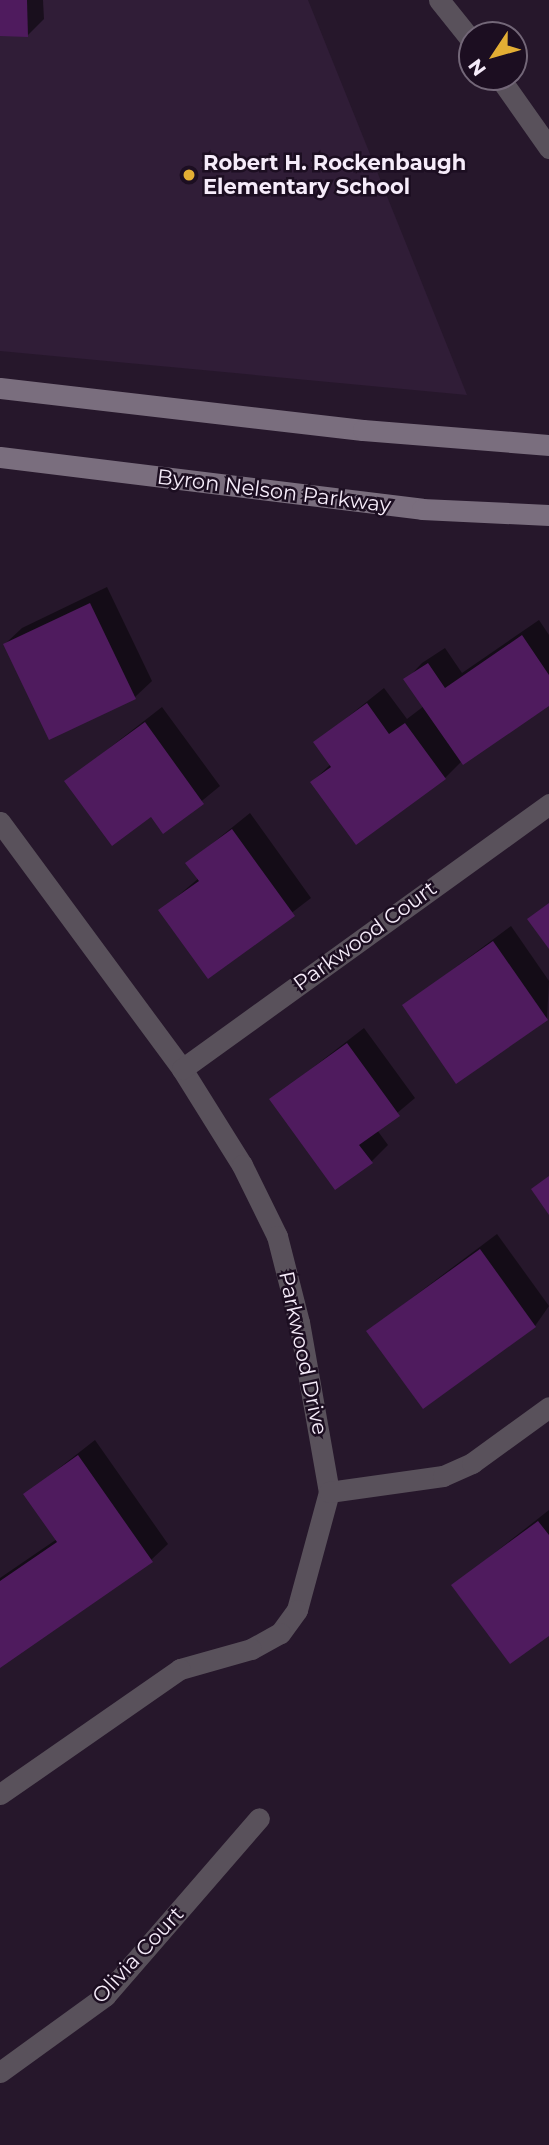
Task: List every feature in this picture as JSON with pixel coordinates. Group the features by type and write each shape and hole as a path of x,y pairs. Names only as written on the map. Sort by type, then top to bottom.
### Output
{"street":[{"path":"439,0 458,24"},
{"path":"509,91 549,148"},
{"path":"0,388 363,430 549,445"},
{"name":"Byron Nelson Parkway","path":"0,457 422,509 549,515"},
{"name":"Parkwood Court","path":"182,1069 549,804"},
{"name":"Parkwood Drive","path":"0,822 182,1069 242,1165 277,1236 299,1322 329,1492 297,1610 280,1633 251,1649 180,1669 0,1794"},
{"path":"329,1492 443,1476 472,1463 549,1407"},
{"name":"Olivia Court","path":"0,2072 105,1996 259,1818"}],"shaded area":[{"name":"Robert H. Rockenbaugh Elementary School","path":"0,0 308,0 467,395 0,351"}],"building":[{"path":"0,0 27,0 28,37 0,36"},
{"path":"90,603 136,699 49,740 3,644"},
{"path":"522,635 549,675 549,706 463,765 403,679 428,663 445,688"},
{"path":"367,703 389,734 405,723 446,779 356,845 310,782 331,767 313,742"},
{"path":"145,722 204,804 163,834 151,817 112,846 64,781"},
{"path":"232,829 295,916 208,979 158,910 199,881 185,863"},
{"path":"549,903 549,949 527,919"},
{"path":"493,941 548,1020 456,1084 402,1005"},
{"path":"347,1043 400,1116 359,1145 373,1163 335,1190 269,1099"},
{"path":"549,1176 549,1215 531,1189"},
{"path":"480,1249 536,1327 423,1409 366,1331"},
{"path":"78,1455 153,1562 0,1668 0,1581 57,1542 23,1494"},
{"path":"538,1521 549,1535 549,1636 510,1664 451,1585"}],"place":[{"name":"Robert H. Rockenbaugh Elementary School","path":"189,175"}]}
